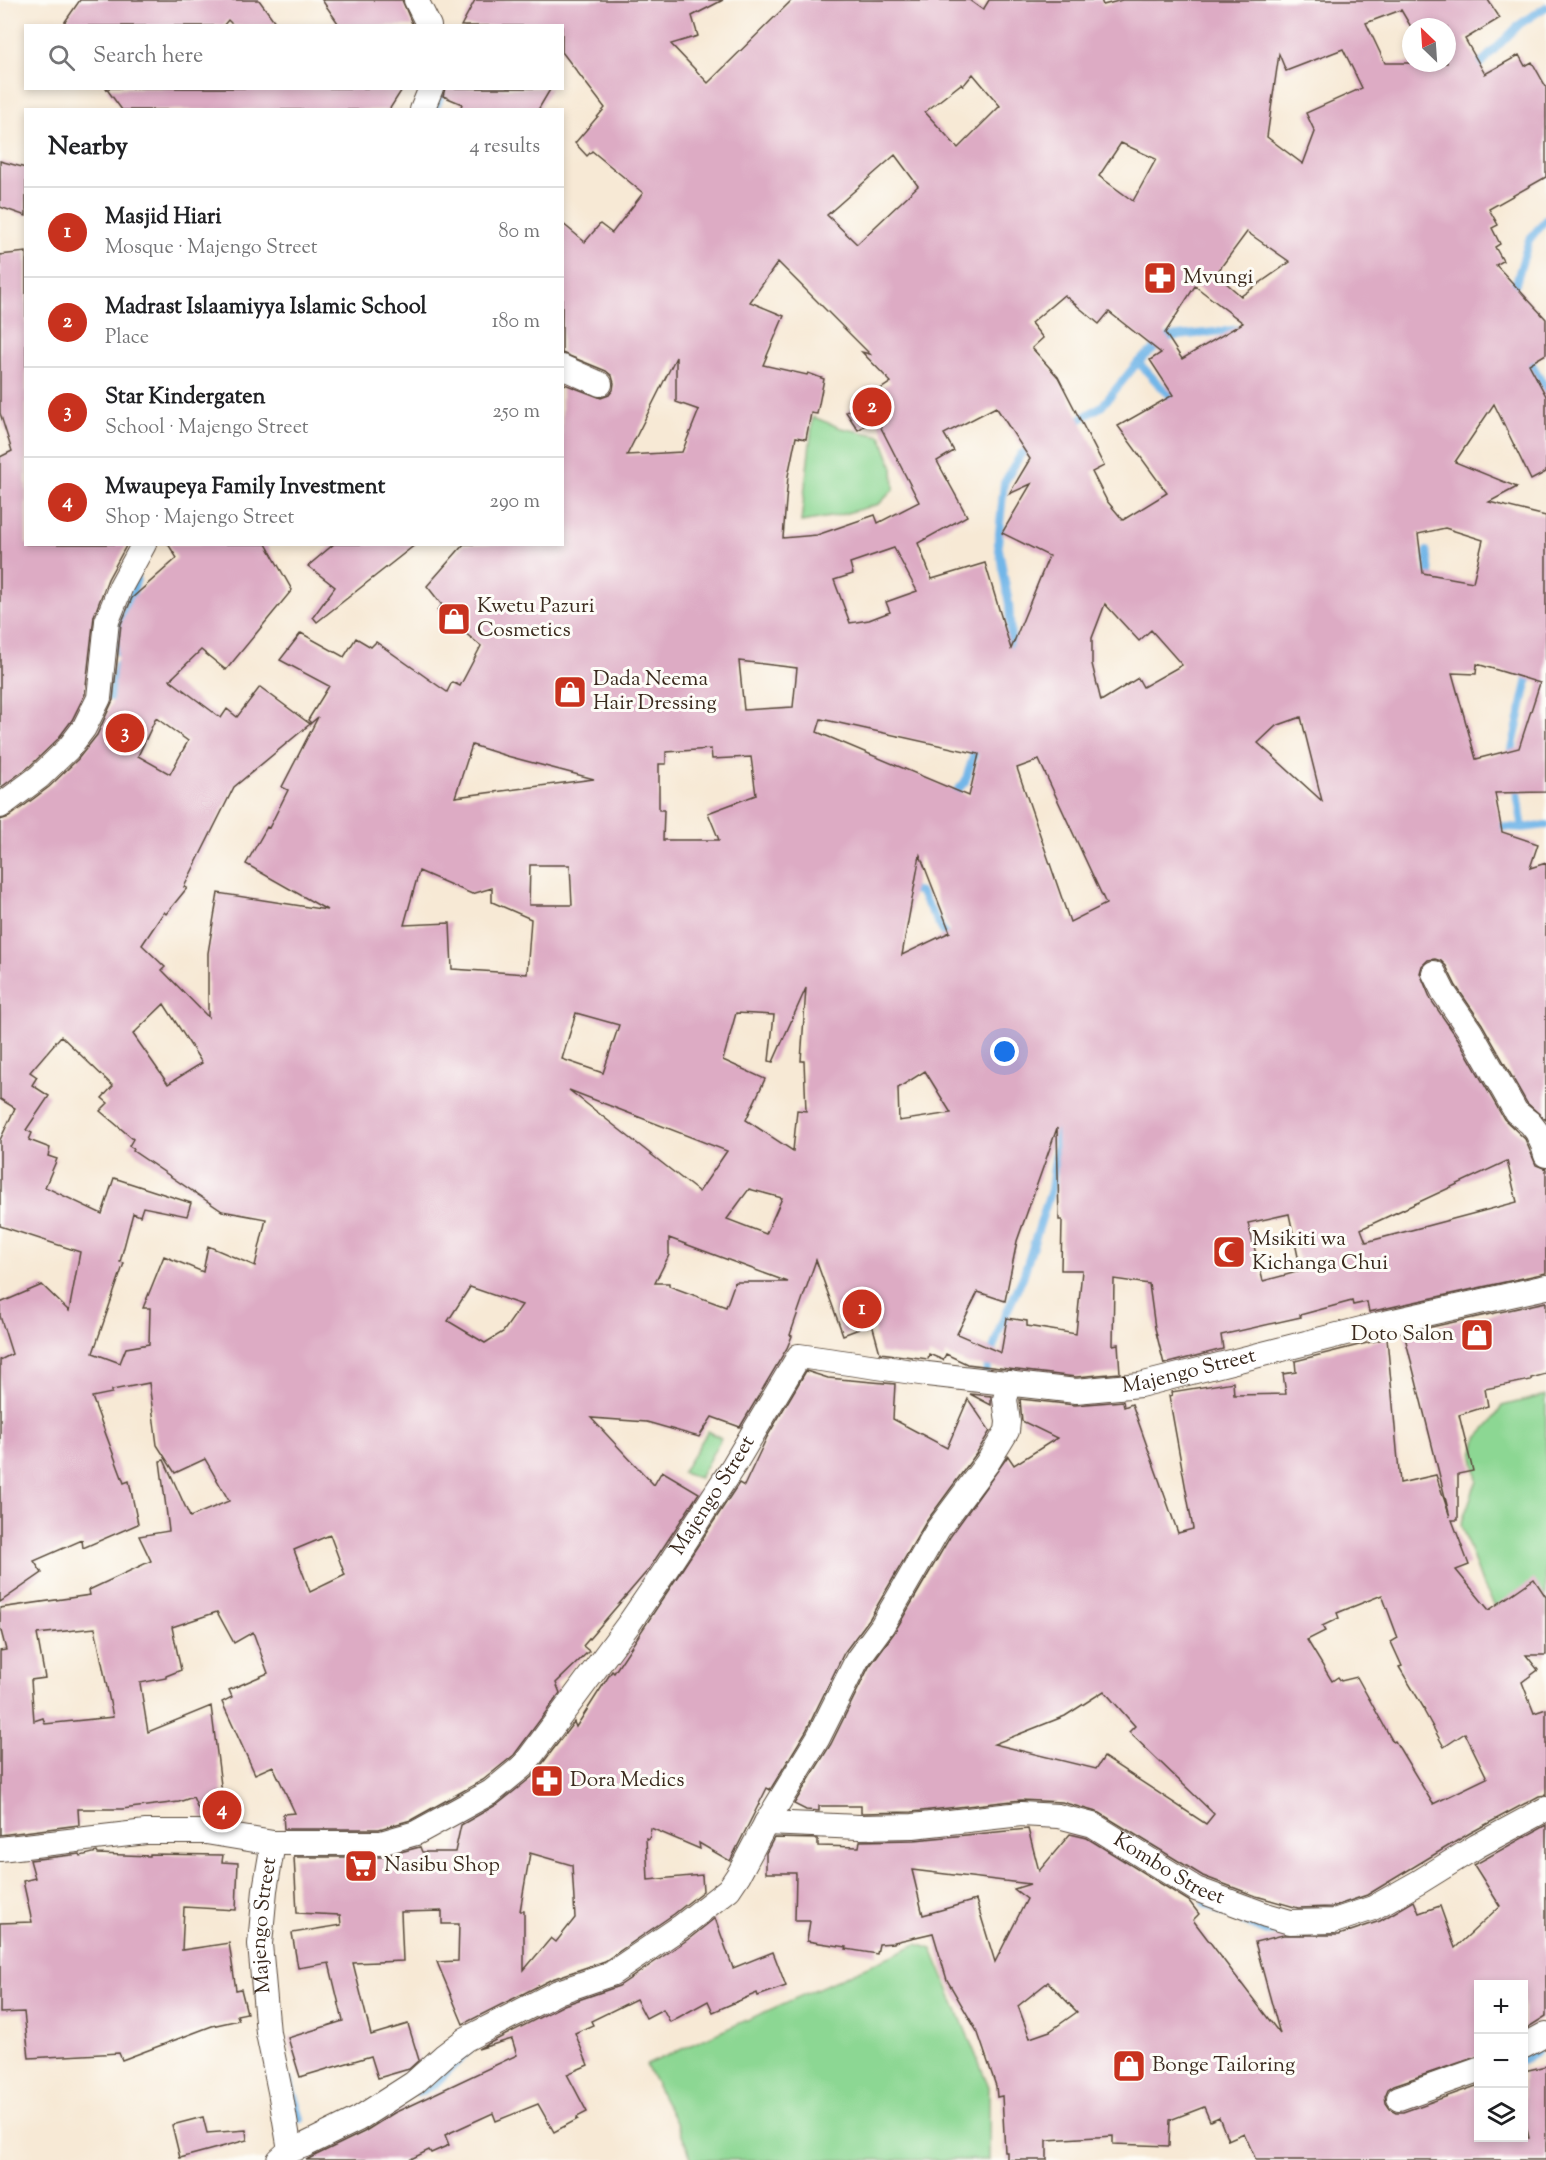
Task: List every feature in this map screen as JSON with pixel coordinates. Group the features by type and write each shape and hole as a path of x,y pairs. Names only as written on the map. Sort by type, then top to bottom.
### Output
{"street":[{"path":"417,0 428,24"},
{"path":"423,108 430,90"},
{"path":"564,368 600,384"},
{"path":"0,806 39,777 68,749 84,728 99,698 108,621 121,586 143,546"},
{"path":"1434,973 1516,1112 1537,1132 1544,1144 1546,1155"},
{"name":"Majengo Street","path":"285,2155 280,2091 268,2032 260,1944 265,1890 273,1844 381,1843 416,1833 491,1792 524,1765 663,1574 734,1465 799,1356 927,1374 1076,1391 1140,1385 1385,1323 1546,1287"},
{"path":"285,2155 358,2119 414,2083 466,2039 558,1992 611,1974 682,1926 729,1889 818,1738 857,1660 882,1626 938,1529 988,1462 1006,1431 1008,1422 1005,1399 1010,1383"},
{"name":"Kombo Street","path":"766,1823 859,1827 1021,1814 1058,1816 1093,1825 1196,1889 1290,1922 1334,1921 1373,1908 1477,1846 1546,1809"},
{"path":"0,1849 146,1832 206,1832 273,1844"},
{"path":"1528,2044 1546,2034"},
{"path":"1399,2098 1474,2072"}],"green space":[{"path":"813,417 841,428 881,436 893,468 894,489 879,504 836,516 801,522"},
{"path":"1546,1395 1546,1617 1505,1625 1482,1583 1461,1525 1477,1480 1473,1456 1477,1438 1492,1422 1502,1406"},
{"path":"708,1431 721,1438 699,1478 682,1473"},
{"path":"917,1944 932,1949 989,2087 989,2160 692,2160 681,2132 646,2065"}],"building":[{"path":"80,0 259,0 277,24 232,24 228,20 225,24 63,24"},
{"path":"322,0 402,0 412,24 339,24"},
{"path":"475,0 723,0 692,16 698,36 671,44 708,83 792,0 969,0 983,10 989,0 1101,0 1103,5 1122,0 1488,0 1500,18 1465,39 1485,74 1519,55 1525,66 1532,62 1546,87 1546,177 1489,209 1498,225 1492,228 1500,244 1495,247 1503,261 1496,265 1546,319 1546,354 1529,364 1546,396 1546,472 1531,480 1494,404 1455,462 1517,487 1489,502 1546,516 1546,792 1495,793 1502,832 1538,844 1530,868 1546,863 1546,1120 1527,1103 1446,966 1435,959 1428,960 1422,966 1420,973 1431,1000 1458,1039 1504,1119 1525,1139 1536,1165 1546,1169 1546,1273 1369,1312 1367,1302 1353,1305 1352,1301 1300,1315 1301,1317 1221,1335 1223,1349 1164,1364 1155,1328 1149,1284 1114,1279 1113,1345 1118,1344 1120,1373 1076,1377 967,1364 946,1354 943,1360 929,1354 928,1359 880,1353 872,1324 843,1335 816,1260 787,1348 740,1427 712,1417 699,1437 647,1422 591,1418 654,1485 662,1471 699,1493 649,1569 583,1646 589,1651 556,1683 560,1693 514,1755 483,1780 411,1820 379,1829 284,1829 283,1814 295,1813 273,1766 255,1774 222,1702 232,1697 229,1690 268,1673 253,1632 234,1643 217,1612 172,1627 181,1670 166,1678 140,1683 148,1732 211,1706 225,1817 202,1818 193,1797 179,1802 122,1809 78,1809 79,1825 0,1835 0,1651 6,1650 0,1627 0,1608 90,1595 89,1590 151,1561 139,1536 169,1531 160,1461 164,1460 190,1517 229,1501 205,1459 175,1473 157,1445 149,1383 112,1390 112,1393 92,1397 124,1483 129,1481 138,1524 83,1548 82,1540 34,1561 42,1573 0,1602 0,1360 12,1354 0,1316 0,1303 42,1285 69,1311 80,1252 0,1226 0,1140 15,1108 0,1099 0,820 9,817 49,787 78,759 97,735 113,700 121,624 132,598 177,558 169,546 267,546 292,590 226,670 201,650 170,680 221,718 227,709 237,717 260,687 310,724 234,787 184,887 187,888 166,914 164,912 142,945 165,967 162,970 208,1017 208,953 218,893 327,910 246,864 267,827 269,828 288,790 282,787 318,717 311,723 308,720 329,686 280,660 301,633 344,657 356,638 371,647 376,642 447,692 452,682 460,686 481,646 437,610 442,605 427,586 462,546 564,546 564,384 601,398 609,395 614,383 612,376 606,371 564,354 564,225 585,242 600,224 612,233 643,193 592,151 587,156 575,143 605,108 564,55 564,24 462,24","holes":["1343,49 1362,88 1306,113 1315,132 1303,164 1267,137 1279,54 1286,71","973,74 1000,106 958,148 925,112 961,84 963,86","1121,143 1156,159 1133,201 1099,176","895,155 918,186 857,244 827,215","1247,232 1290,262 1241,296 1216,274","778,262 870,354 862,352 891,382 846,412 858,430 876,418 919,502 878,523 875,515 817,535 783,538 788,476 796,437 806,439 811,413 817,414 824,379 808,373 807,375 763,365 784,316 750,302","1195,286 1243,323 1182,359 1165,333","1064,295 1099,324 1109,312 1161,353 1150,360 1173,395 1118,426 1167,493 1123,520 1107,501 1092,472 1104,466 1058,377 1032,348 1043,338 1031,323","676,357 676,402 699,410 682,452 627,455","996,407 1030,459 1009,494 1031,484 1002,533 1049,556 1011,649 985,563 932,579 918,543 967,516 937,461 954,451 944,434","1445,528 1483,540 1473,582 1423,573 1418,534","894,548 917,591 886,602 890,612 869,620 850,623 834,580 853,574 850,563","1105,604 1139,641 1151,630 1182,665 1143,687 1138,678 1101,701 1092,664 1092,638","739,661 797,668 793,707 744,710","1477,664 1540,683 1519,748 1476,759 1452,673 1476,674","1301,717 1322,801 1258,743 1276,726","156,718 188,741 170,774 138,756","821,719 979,754 969,796 817,732","472,745 594,779 455,797","711,749 712,759 751,757 756,795 708,813 719,840 663,840 664,810 659,810 659,764 666,764 666,752","1039,760 1106,904 1070,922 1017,768","920,855 950,932 902,955","530,865 570,865 572,905 529,905","419,871 472,894 492,888 492,902 531,919 527,974 452,969 450,923 404,925","806,988 801,1061 804,1061 806,1111 797,1110 793,1151 746,1120 765,1079 723,1060 736,1013 774,1015 769,1061 773,1062","164,1004 202,1063 168,1084 133,1034","576,1013 619,1025 603,1073 562,1059","61,1036 113,1086 102,1098 108,1103 100,1111 133,1139 129,1146 134,1149 133,1151 222,1211 266,1219 255,1266 208,1246 203,1272 164,1256 143,1308 150,1308 149,1344 126,1348 120,1363 93,1353 124,1263 120,1262 133,1213 140,1216 143,1207 187,1216 191,1203 114,1178 102,1214 45,1187 57,1159 48,1156 50,1148 29,1140 32,1133 26,1130 49,1096 32,1085 37,1077 30,1072","925,1071 951,1113 899,1121 898,1088","569,1090 727,1151 699,1192","1057,1128 1059,1220 1062,1220 1061,1270 1082,1270 1076,1334 1027,1326 1027,1321 1007,1318 1001,1353 957,1334 978,1292 1005,1301 1017,1241","1507,1161 1517,1202 1366,1242 1361,1229","749,1189 782,1198 766,1234 727,1219","1289,1214 1301,1271 1263,1281 1248,1223","669,1238 788,1282 735,1282 726,1307 669,1286 669,1283 655,1283 669,1255","470,1287 522,1305 503,1332 485,1343 448,1321","330,1535 345,1575 310,1592 294,1550","95,1628 113,1717 45,1724 43,1718 34,1721 31,1680 45,1678 37,1634"]},
{"path":"107,90 402,90 390,108 121,108"},
{"path":"444,90 550,90 539,108 461,108 462,104 443,96"},
{"path":"0,161 24,167 24,215 0,207"},
{"path":"24,252 24,546 126,546 108,579 94,616 85,694 72,720 57,740 30,766 0,788 0,457 12,451 0,413 0,255"},
{"path":"332,546 413,546 317,622 313,617 335,587 308,566"},
{"path":"1546,1302 1546,1374 1531,1378 1531,1380 1485,1389 1488,1406 1459,1415 1473,1471 1458,1474 1458,1520 1452,1520 1469,1565 1456,1570 1489,1610 1534,1579 1546,1597 1546,1655 1526,1655 1538,1670 1522,1682 1534,1713 1546,1709 1546,1795 1539,1796 1470,1833 1367,1895 1332,1907 1298,1908 1256,1896 1203,1876 1100,1813 1062,1802 1021,1800 912,1812 861,1813 861,1806 819,1806 819,1811 806,1810 794,1804 831,1744 869,1667 894,1633 950,1537 1008,1456 1014,1465 1057,1438 1022,1421 1020,1399 1075,1405 1123,1401 1124,1407 1132,1404 1178,1533 1193,1529 1169,1396 1172,1395 1171,1392 1233,1382 1234,1395 1286,1394 1283,1374 1296,1372 1295,1361 1387,1338 1400,1483 1436,1475 1450,1517 1404,1333","holes":["1382,1595 1398,1638 1391,1642 1402,1666 1399,1667 1444,1747 1465,1733 1487,1778 1433,1804 1395,1741 1393,1742 1357,1677 1341,1681 1338,1677 1332,1681 1307,1640 1325,1631 1322,1626 1339,1618 1337,1613","1104,1691 1135,1726 1129,1732 1214,1814 1206,1824 1104,1757 1096,1769 994,1744 1065,1716"]},
{"path":"806,1371 828,1378 895,1384 893,1419 947,1448 968,1399 990,1431 926,1522 870,1618 844,1653 806,1731 770,1790 767,1788 730,1861 699,1843 700,1849 651,1828 649,1839 646,1838 648,1880 702,1875 703,1891 674,1914 605,1961 552,1979 463,2024 437,1962 458,1961 459,1924 442,1924 442,1911 401,1912 403,1961 353,1963 371,2035 408,2024 419,2060 409,2069 378,2078 371,2056 300,2077 288,2038 343,2021 329,1963 298,1968 292,1933 341,1925 340,1915 297,1913 294,1857 381,1857 420,1847 422,1852 455,1852 461,1825 498,1804 533,1776 574,1722 576,1727 739,1483 744,1486 767,1437","holes":["530,1853 572,1865 575,1918 556,1942 551,1938 524,1970 524,1911 520,1911"]},
{"path":"970,1394 991,1396 991,1405"},
{"path":"1546,1825 1546,2016 1528,2027 1528,1980 1474,1980 1474,2058 1394,2085 1388,2089 1385,2096 1386,2103 1390,2109 1403,2112 1474,2087 1474,2142 1528,2142 1528,2070 1546,2066 1546,2160 1256,2160 1244,2133 1228,2140 1219,2117 1210,2121 1204,2107 1170,2120 1169,2146 1113,2144 1113,2136 1047,2140 1047,2160 1007,2160 1002,2096 997,2097 996,2086 978,2033 947,1980 933,1933 894,1943 879,1944 877,1954 807,1941 810,1921 795,1921 796,1873 766,1873 766,1853 774,1838 818,1839 818,1846 859,1847 860,1841 915,1840 1028,1829 1039,1871 1070,1834 1087,1838 1189,1901 1199,1914 1193,1920 1280,2034 1255,1942 1283,1935 1339,1935 1380,1921 1414,1901 1419,1913 1440,1906 1455,1948 1500,1906 1474,1865","holes":["912,1870 1030,1884 1014,1889 1027,1899 995,1962 976,1900 923,1915","1048,1982 1077,2012 1050,2031 1030,2038 1018,2006"]},
{"path":"97,1852 98,1854 150,1856 150,1854 223,1855 222,1862 238,1863 236,1910 184,1907 182,1950 229,1943 236,1990 241,1989 247,2013 237,2015 239,2020 212,2026 122,2060 119,2053 29,2058 24,2012 0,2013 0,1923 32,1922 23,1881 35,1878 30,1860 80,1854 81,1856"},
{"path":"715,1918 733,1968 773,1952 786,1986 758,1996 757,1993 713,2012 708,2001 670,2022 663,2009 646,2018 636,1999 591,2021 593,2025 575,2033 588,2065 567,2074 587,2112 577,2117 578,2119 554,2132 538,2104 496,2121 493,2113 445,2135 449,2145 431,2153 429,2150 409,2160 306,2160 364,2132 394,2113 517,2055 512,2039 478,2049 564,2005 619,1986 690,1938"},
{"path":"203,2117 207,2133 246,2130 247,2140 180,2158 172,2125"}],"waterway":[{"path":"1473,71 1520,24 1546,7"},
{"path":"436,108 443,90"},
{"path":"1507,290 1516,283 1529,240 1546,219"},
{"path":"1072,424 1102,406 1138,362 1169,337 1241,329"},
{"path":"1525,355 1546,389"},
{"path":"1138,362 1177,404"},
{"path":"1012,655 1009,604 998,544 1004,483 1021,454 1033,447"},
{"path":"1426,581 1430,574 1427,551"},
{"path":"119,653 119,631 137,579"},
{"path":"110,697 118,665"},
{"path":"1513,758 1512,750 1530,670"},
{"path":"951,797 965,782 977,744"},
{"path":"1515,782 1523,828"},
{"path":"1491,826 1523,828 1546,825"},
{"path":"905,888 920,892 950,943"},
{"path":"986,1372 1001,1324 1023,1277 1051,1190 1057,1145 1055,1124"},
{"path":"1205,1904 1267,1932 1288,1931"},
{"path":"418,2093 436,2083 468,2051"},
{"path":"1528,2058 1537,2052"},
{"path":"289,2080 301,2119"}],"place":[{"name":"Mvungi","path":"1160,278"},
{"name":"Madrast Islaamiyya Islamic School","path":"872,407"},
{"name":"Kwetu Pazuri Cosmetics","path":"454,619"},
{"name":"Dada Neema Hair Dressing","path":"570,692"},
{"name":"Star Kindergaten","path":"125,733"},
{"name":"Msikiti wa Kichanga Chui","path":"1229,1252"},
{"name":"Masjid Hiari","path":"862,1309"},
{"name":"Doto Salon","path":"1477,1335"},
{"name":"Dora Medics","path":"547,1781"},
{"name":"Mwaupeya Family Investment","path":"222,1810"},
{"name":"Nasibu Shop","path":"361,1866"},
{"name":"Bonge Tailoring","path":"1129,2066"}]}
